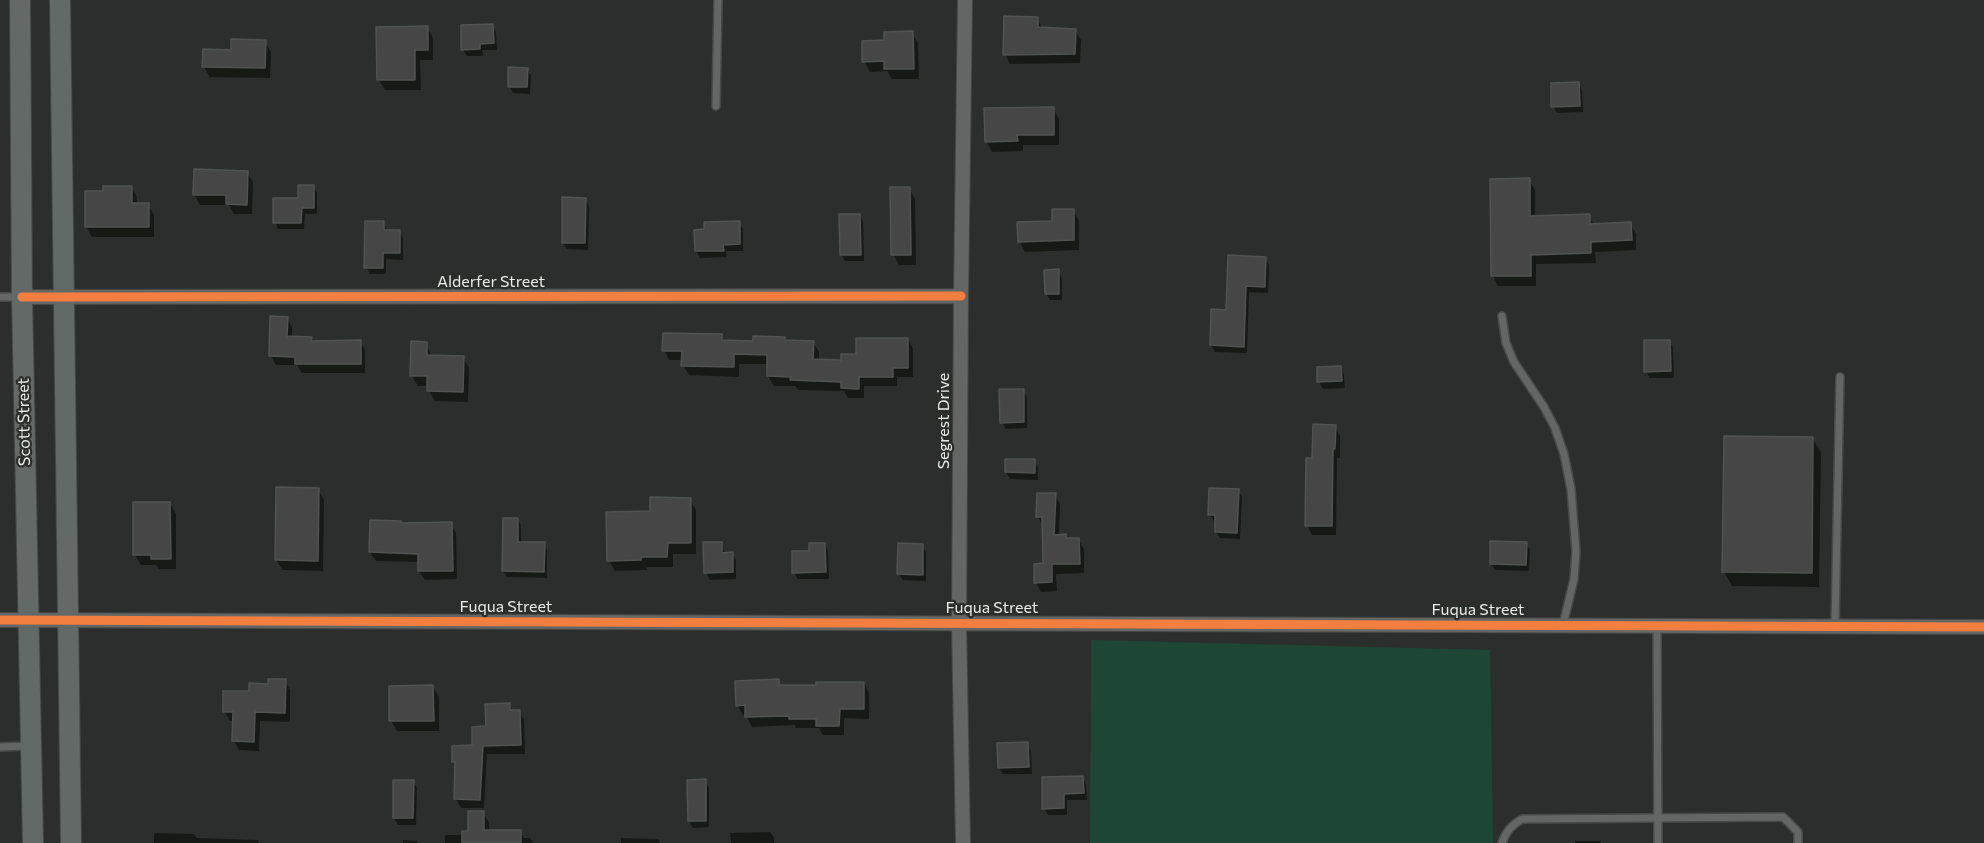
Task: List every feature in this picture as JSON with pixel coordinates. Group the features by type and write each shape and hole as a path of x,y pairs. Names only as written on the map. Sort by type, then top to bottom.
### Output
{"main road":[{"name":"Scott Street","path":"20,0 22,297 33,843"},
{"path":"60,0 71,843"}],"street":[{"name":"Segrest Drive","path":"963,843 959,623 965,0"},
{"name":"Alderfer Street","path":"22,297 961,296"},
{"name":"Fuqua Street","path":"0,620 1984,627"}],"lane":[{"path":"716,106 718,0"},
{"path":"0,297 22,297"},
{"path":"1502,316 1506,343 1514,362 1555,428 1564,454 1571,489 1576,551 1574,579 1563,625"},
{"path":"1835,626 1840,376"},
{"path":"1657,626 1658,843"},
{"path":"0,747 31,746"},
{"path":"1502,843 1512,825 1522,819 1783,817 1798,832 1798,843"}],"green space":[{"path":"1091,640 1490,650 1493,843 1090,843"}],"building":[{"path":"1004,16 1038,17 1038,27 1076,29 1075,54 1003,55"},
{"path":"493,24 494,43 480,44 480,49 461,50 461,25"},
{"path":"428,26 428,50 415,50 415,80 377,80 376,27"},
{"path":"913,31 914,69 884,69 884,61 862,62 862,41 884,40 884,32"},
{"path":"231,39 266,40 265,68 202,67 203,49 231,50"},
{"path":"508,67 528,68 527,87 508,87"},
{"path":"1579,82 1580,106 1551,107 1551,83"},
{"path":"1054,107 1054,135 1017,135 1018,141 985,142 984,108"},
{"path":"194,169 248,171 247,205 226,204 226,195 193,195"},
{"path":"1530,178 1530,216 1590,214 1590,224 1631,222 1632,240 1591,242 1591,253 1531,255 1531,276 1491,276 1490,179"},
{"path":"298,185 314,185 314,208 302,208 301,223 273,223 273,198 298,198"},
{"path":"103,186 132,186 132,203 149,203 149,227 85,227 85,191 103,191"},
{"path":"890,187 910,187 911,255 891,255"},
{"path":"562,197 586,198 585,243 562,243"},
{"path":"1052,209 1074,209 1074,240 1018,242 1017,222 1052,221"},
{"path":"839,214 860,214 861,255 840,255"},
{"path":"365,221 384,221 384,230 400,230 400,253 383,253 383,268 364,268"},
{"path":"740,221 740,244 723,245 724,251 695,251 694,230 704,229 704,222"},
{"path":"1228,255 1266,257 1265,287 1246,286 1244,347 1210,345 1211,309 1226,310"},
{"path":"1059,269 1059,294 1045,294 1044,270"},
{"path":"270,316 288,317 287,336 312,337 311,341 361,340 361,364 295,364 295,357 269,356"},
{"path":"663,333 722,334 722,340 753,341 753,336 814,341 813,359 841,360 841,354 856,354 856,338 908,338 908,368 893,368 893,377 859,377 859,389 841,388 841,382 790,380 791,377 767,376 767,355 734,354 734,367 681,366 682,351 662,351"},
{"path":"1644,340 1670,340 1671,371 1644,372"},
{"path":"411,341 427,342 427,355 464,356 463,392 427,391 427,376 410,376"},
{"path":"1341,366 1342,381 1317,382 1317,367"},
{"path":"999,389 1024,389 1024,422 1000,423"},
{"path":"1313,424 1336,425 1335,449 1333,449 1332,526 1305,526 1306,458 1312,458"},
{"path":"1724,436 1813,437 1812,573 1722,572"},
{"path":"1005,459 1035,459 1035,473 1005,472"},
{"path":"276,487 319,488 318,561 275,560"},
{"path":"1209,488 1239,489 1237,533 1215,532 1215,515 1208,515"},
{"path":"1037,493 1056,493 1054,535 1066,534 1066,538 1079,538 1080,564 1052,564 1052,582 1034,583 1034,564 1043,563 1042,517 1036,517"},
{"path":"650,497 691,498 691,543 668,543 667,557 607,561 606,512 650,511"},
{"path":"133,502 170,502 171,559 151,559 151,555 133,555"},
{"path":"503,518 518,518 518,542 545,542 544,572 502,571"},
{"path":"370,520 401,521 401,523 452,522 453,571 418,571 418,554 369,552"},
{"path":"1490,541 1527,542 1526,565 1490,564"},
{"path":"703,542 722,542 722,553 733,552 733,572 704,573"},
{"path":"809,543 825,543 826,572 792,573 792,551 809,551"},
{"path":"898,543 923,544 923,575 897,574"},
{"path":"268,679 286,679 285,713 255,712 254,742 232,741 233,712 223,712 223,691 249,691 249,683 268,684"},
{"path":"779,679 779,685 864,682 864,709 840,709 839,726 816,726 816,719 789,719 789,716 745,717 745,705 736,706 735,681"},
{"path":"433,685 434,721 389,721 389,686"},
{"path":"510,703 510,710 520,710 521,745 483,746 480,800 454,799 455,762 452,762 452,746 472,745 472,727 486,726 485,704"},
{"path":"1028,742 1029,767 998,768 997,743"},
{"path":"1083,776 1084,793 1064,794 1064,808 1042,809 1042,777"},
{"path":"706,779 706,821 688,821 687,780"},
{"path":"393,780 414,780 413,818 393,818"},
{"path":"468,811 484,811 484,830 521,830 521,843 462,843 462,831 468,831"}],"cycle path":[{"path":"22,297 961,296"},
{"path":"0,620 1984,627"}]}
